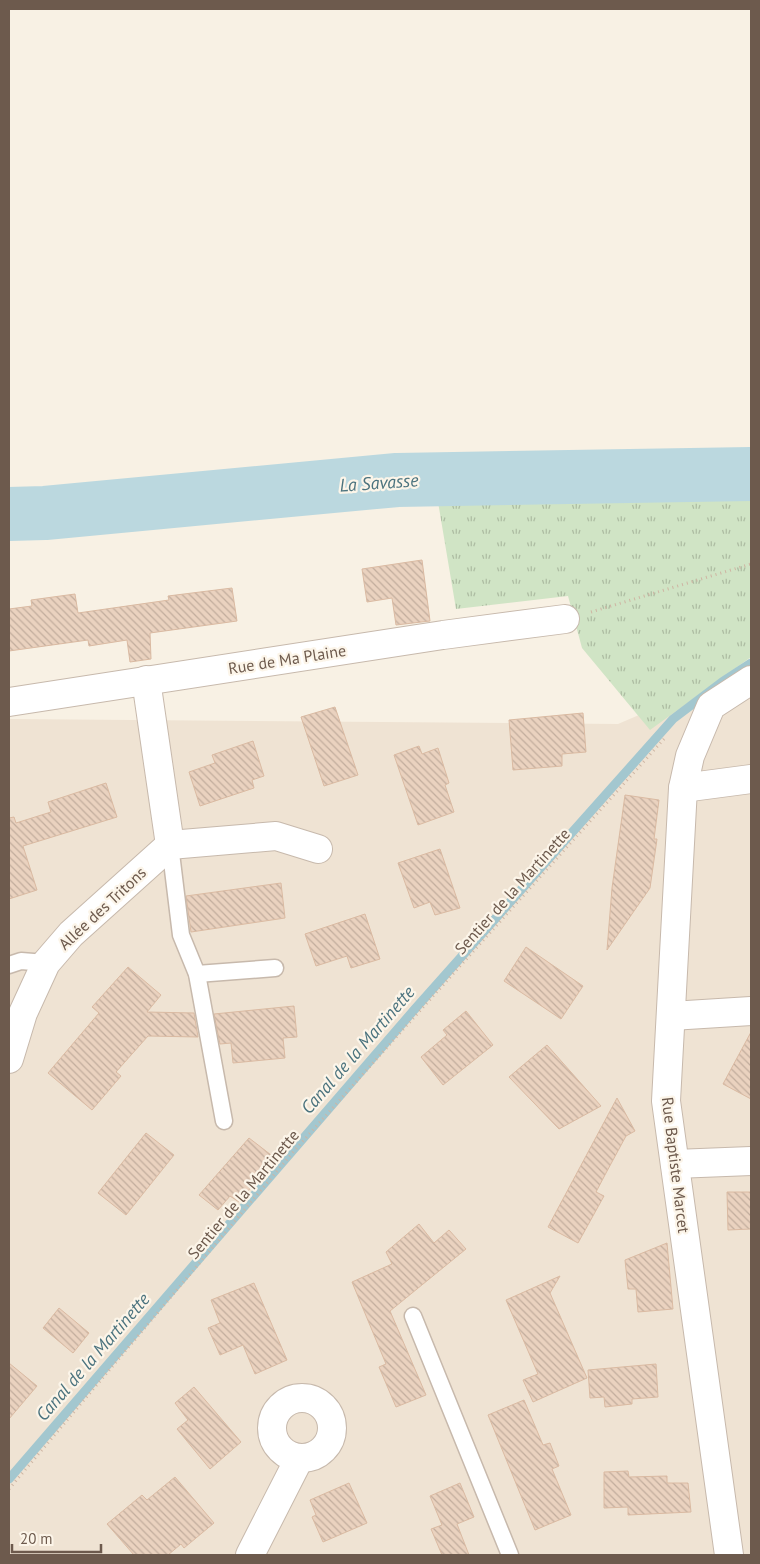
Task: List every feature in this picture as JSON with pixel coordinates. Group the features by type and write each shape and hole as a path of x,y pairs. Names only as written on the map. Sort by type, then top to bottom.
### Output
{"street":[{"name":"Rue de Ma Plaine","path":"9,702 443,635 565,619"},
{"name":"Allée des Tritons","path":"10,1050 23,1013 46,963 70,934 170,845 146,680"},
{"name":"Rue Baptiste Marcet","path":"729,1555 666,1101 683,788 690,756 711,706 751,680"},
{"path":"683,788 751,779"},
{"path":"170,845 276,836 318,849"},
{"path":"671,1016 751,1010"},
{"path":"675,1164 751,1161"},
{"path":"250,1555 299,1459"}],"lane":[{"name":"Allée des Tritons","path":"170,845 181,935 197,974 224,1121"},
{"path":"9,965 21,961 46,963"},
{"path":"197,974 275,968"},
{"path":"413,1316 510,1555"}],"path":[{"path":"565,619 751,564"},
{"name":"Sentier de la Martinette","path":"9,1490 294,1151 668,736"}],"shaded area":[{"path":"751,667 751,1555 9,1555 9,719 618,724"}],"green space":[{"path":"436,490 751,491 751,657 650,730 582,648 568,596 456,609"}],"building":[{"path":"422,560 430,621 396,625 392,598 367,602 362,569"},
{"path":"232,588 237,621 150,633 151,659 130,662 127,640 89,646 88,640 9,651 9,609 32,606 31,600 75,594 78,613 169,600 168,596"},
{"path":"335,707 358,775 324,786 301,717"},
{"path":"583,713 586,752 562,754 562,766 513,770 509,720"},
{"path":"253,741 264,776 252,780 254,788 200,806 189,772 215,763 212,755"},
{"path":"419,746 422,754 438,748 449,783 445,785 454,812 418,825 394,755"},
{"path":"106,783 117,817 23,846 37,890 9,899 9,818 14,817 16,823 51,812 48,802"},
{"path":"625,795 659,800 654,839 657,839 650,888 607,950 612,888"},
{"path":"440,849 460,908 435,915 430,902 414,908 398,863"},
{"path":"281,883 285,918 191,932 186,896"},
{"path":"365,914 380,959 351,968 347,956 316,966 305,934"},
{"path":"526,947 583,986 561,1019 504,981"},
{"path":"128,967 161,995 147,1012 194,1013 198,1037 148,1036 116,1072 121,1076 92,1110 48,1073 99,1013 92,1007"},
{"path":"294,1006 297,1037 283,1038 285,1058 233,1063 231,1043 220,1044 214,1014"},
{"path":"466,1011 493,1045 443,1085 421,1057 447,1035 443,1030"},
{"path":"751,1032 751,1099 723,1084"},
{"path":"547,1045 601,1106 559,1129 509,1077"},
{"path":"617,1098 635,1131 626,1136 596,1192 604,1196 578,1243 548,1227"},
{"path":"146,1133 174,1155 126,1215 98,1193"},
{"path":"249,1138 275,1158 239,1202 230,1196 218,1210 199,1195"},
{"path":"727,1192 751,1192 751,1229 728,1230"},
{"path":"419,1224 434,1243 449,1230 466,1249 390,1311 426,1395 396,1407 379,1367 386,1364 352,1282 392,1264 386,1252"},
{"path":"667,1243 673,1309 638,1312 636,1289 628,1289 625,1260"},
{"path":"560,1276 550,1293 587,1378 533,1402 523,1380 538,1374 506,1300"},
{"path":"254,1283 287,1360 255,1374 243,1345 220,1355 208,1328 220,1323 211,1300"},
{"path":"59,1308 89,1333 73,1353 43,1328"},
{"path":"9,1363 37,1386 9,1419"},
{"path":"656,1364 658,1397 632,1399 632,1404 605,1407 604,1397 590,1398 588,1370"},
{"path":"194,1387 241,1442 210,1469 177,1429 188,1420 175,1403"},
{"path":"524,1400 543,1445 550,1443 559,1466 552,1469 571,1515 535,1530 488,1415"},
{"path":"628,1471 629,1477 667,1476 667,1483 688,1483 691,1512 628,1515 628,1507 604,1508 604,1472"},
{"path":"175,1477 214,1523 184,1548 181,1544 168,1555 134,1555 107,1524 142,1495 147,1500"},
{"path":"349,1483 367,1523 323,1542 312,1517 316,1515 310,1500"},
{"path":"460,1483 474,1517 457,1524 469,1555 442,1555 431,1529 442,1525 430,1496"}],"waterway":[{"name":"La Savasse","path":"9,514 45,513 397,480 751,474"},
{"name":"Canal de la Martinette","path":"9,1479 414,1010 673,719 751,663"}]}
